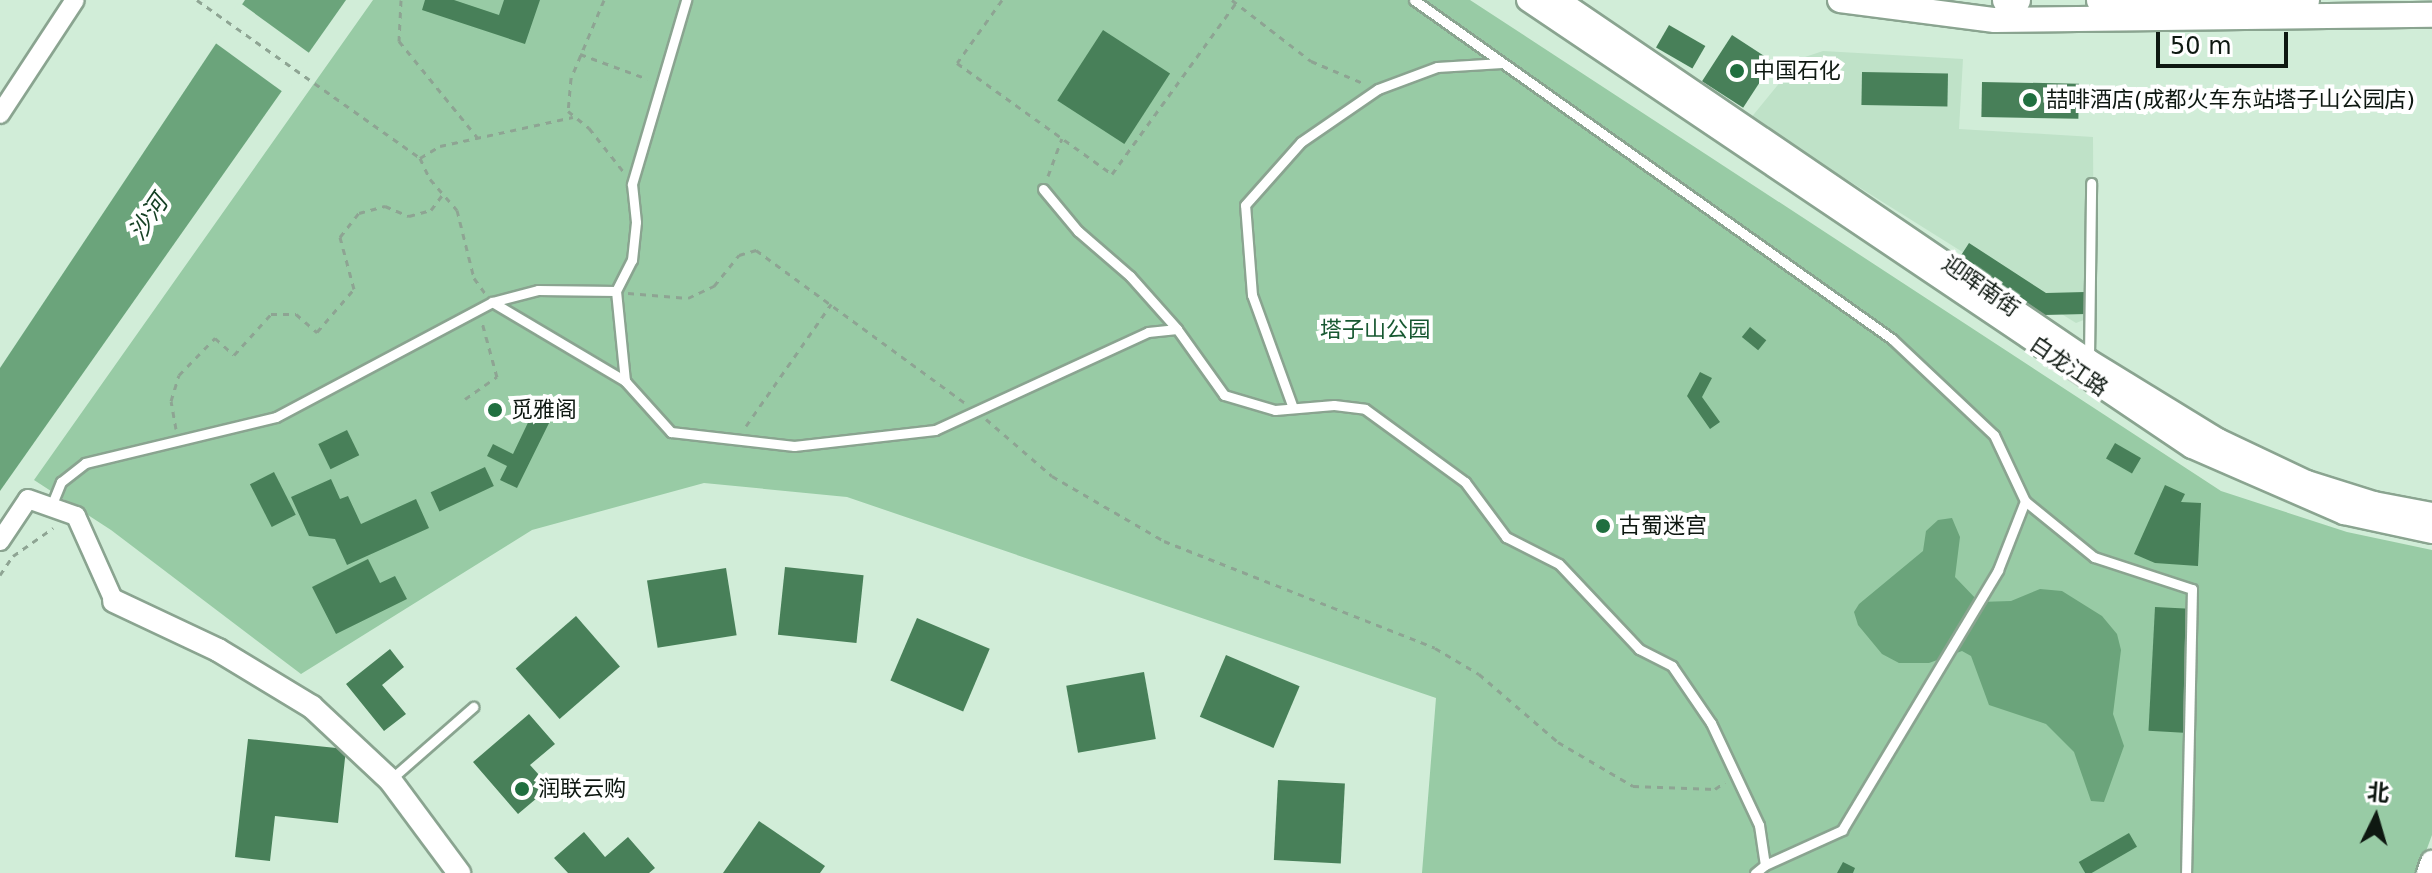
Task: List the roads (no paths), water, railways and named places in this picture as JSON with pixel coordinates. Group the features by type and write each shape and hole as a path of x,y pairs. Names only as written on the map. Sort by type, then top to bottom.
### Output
{"highway":[{"path":"2007,0 2016,0"},
{"path":"2101,0 2305,0"}],"main road":[{"path":"2225,19 2385,0"},
{"path":"1847,1 1995,20 2432,15"}],"street":[{"path":"0,114 75,0"},
{"name":"白龙江路","path":"1528,0 2192,447 2344,513 2432,532"},
{"name":"迎晖南街","path":"1558,0 2089,361 2218,440 2296,477 2374,503 2432,514"},
{"path":"0,541 28,499 52,504 76,516 114,601 271,679 344,734 390,780 459,873"},
{"path":"2428,873 2432,862"}],"lane":[{"path":"625,381 616,291 632,260 636,222 632,184 659,83 686,0"},
{"path":"1414,0 1892,339 1994,435 2025,501 2094,557 2192,589 2186,873"},
{"path":"1293,408 1252,295 1245,205 1301,142 1378,89 1437,67 1503,63"},
{"path":"2089,361 2091,183"},
{"path":"1043,189 1078,231 1130,276 1177,329 1224,395 1275,410 1365,409 1465,482 1506,537 1559,564 1639,649 1672,666 1711,723 1759,825 1765,865"},
{"path":"52,504 61,482 85,463 276,417 492,302 538,290 616,291"},
{"path":"492,302 625,381 671,432 794,446 935,430 1148,332 1177,329"},
{"path":"1755,873 1765,865 1842,830 1998,570 2025,501"},
{"path":"390,780 473,707"}],"water":[{"name":"沙河","path":"245,0 346,0 0,491 0,368"},
{"path":"1952,518 1960,537 1955,577 1979,602 2011,601 2040,589 2062,591 2102,616 2117,634 2121,650 2113,714 2124,746 2104,802 2091,801 2074,752 2046,724 1989,705 1971,656 1962,651 1929,663 1899,663 1882,654 1858,625 1854,612 1859,604 1923,551 1926,531 1938,520"}],"place":[{"name":"中国石化","path":"1737,71"},
{"name":"喆啡酒店(成都火车东站塔子山公园店)","path":"2030,100"},
{"name":"觅雅阁","path":"495,410"},
{"name":"古蜀迷宫","path":"1603,526"},
{"name":"润联云购","path":"522,789"}],"park label":[{"name":"塔子山公园","path":"1375,330"}]}
